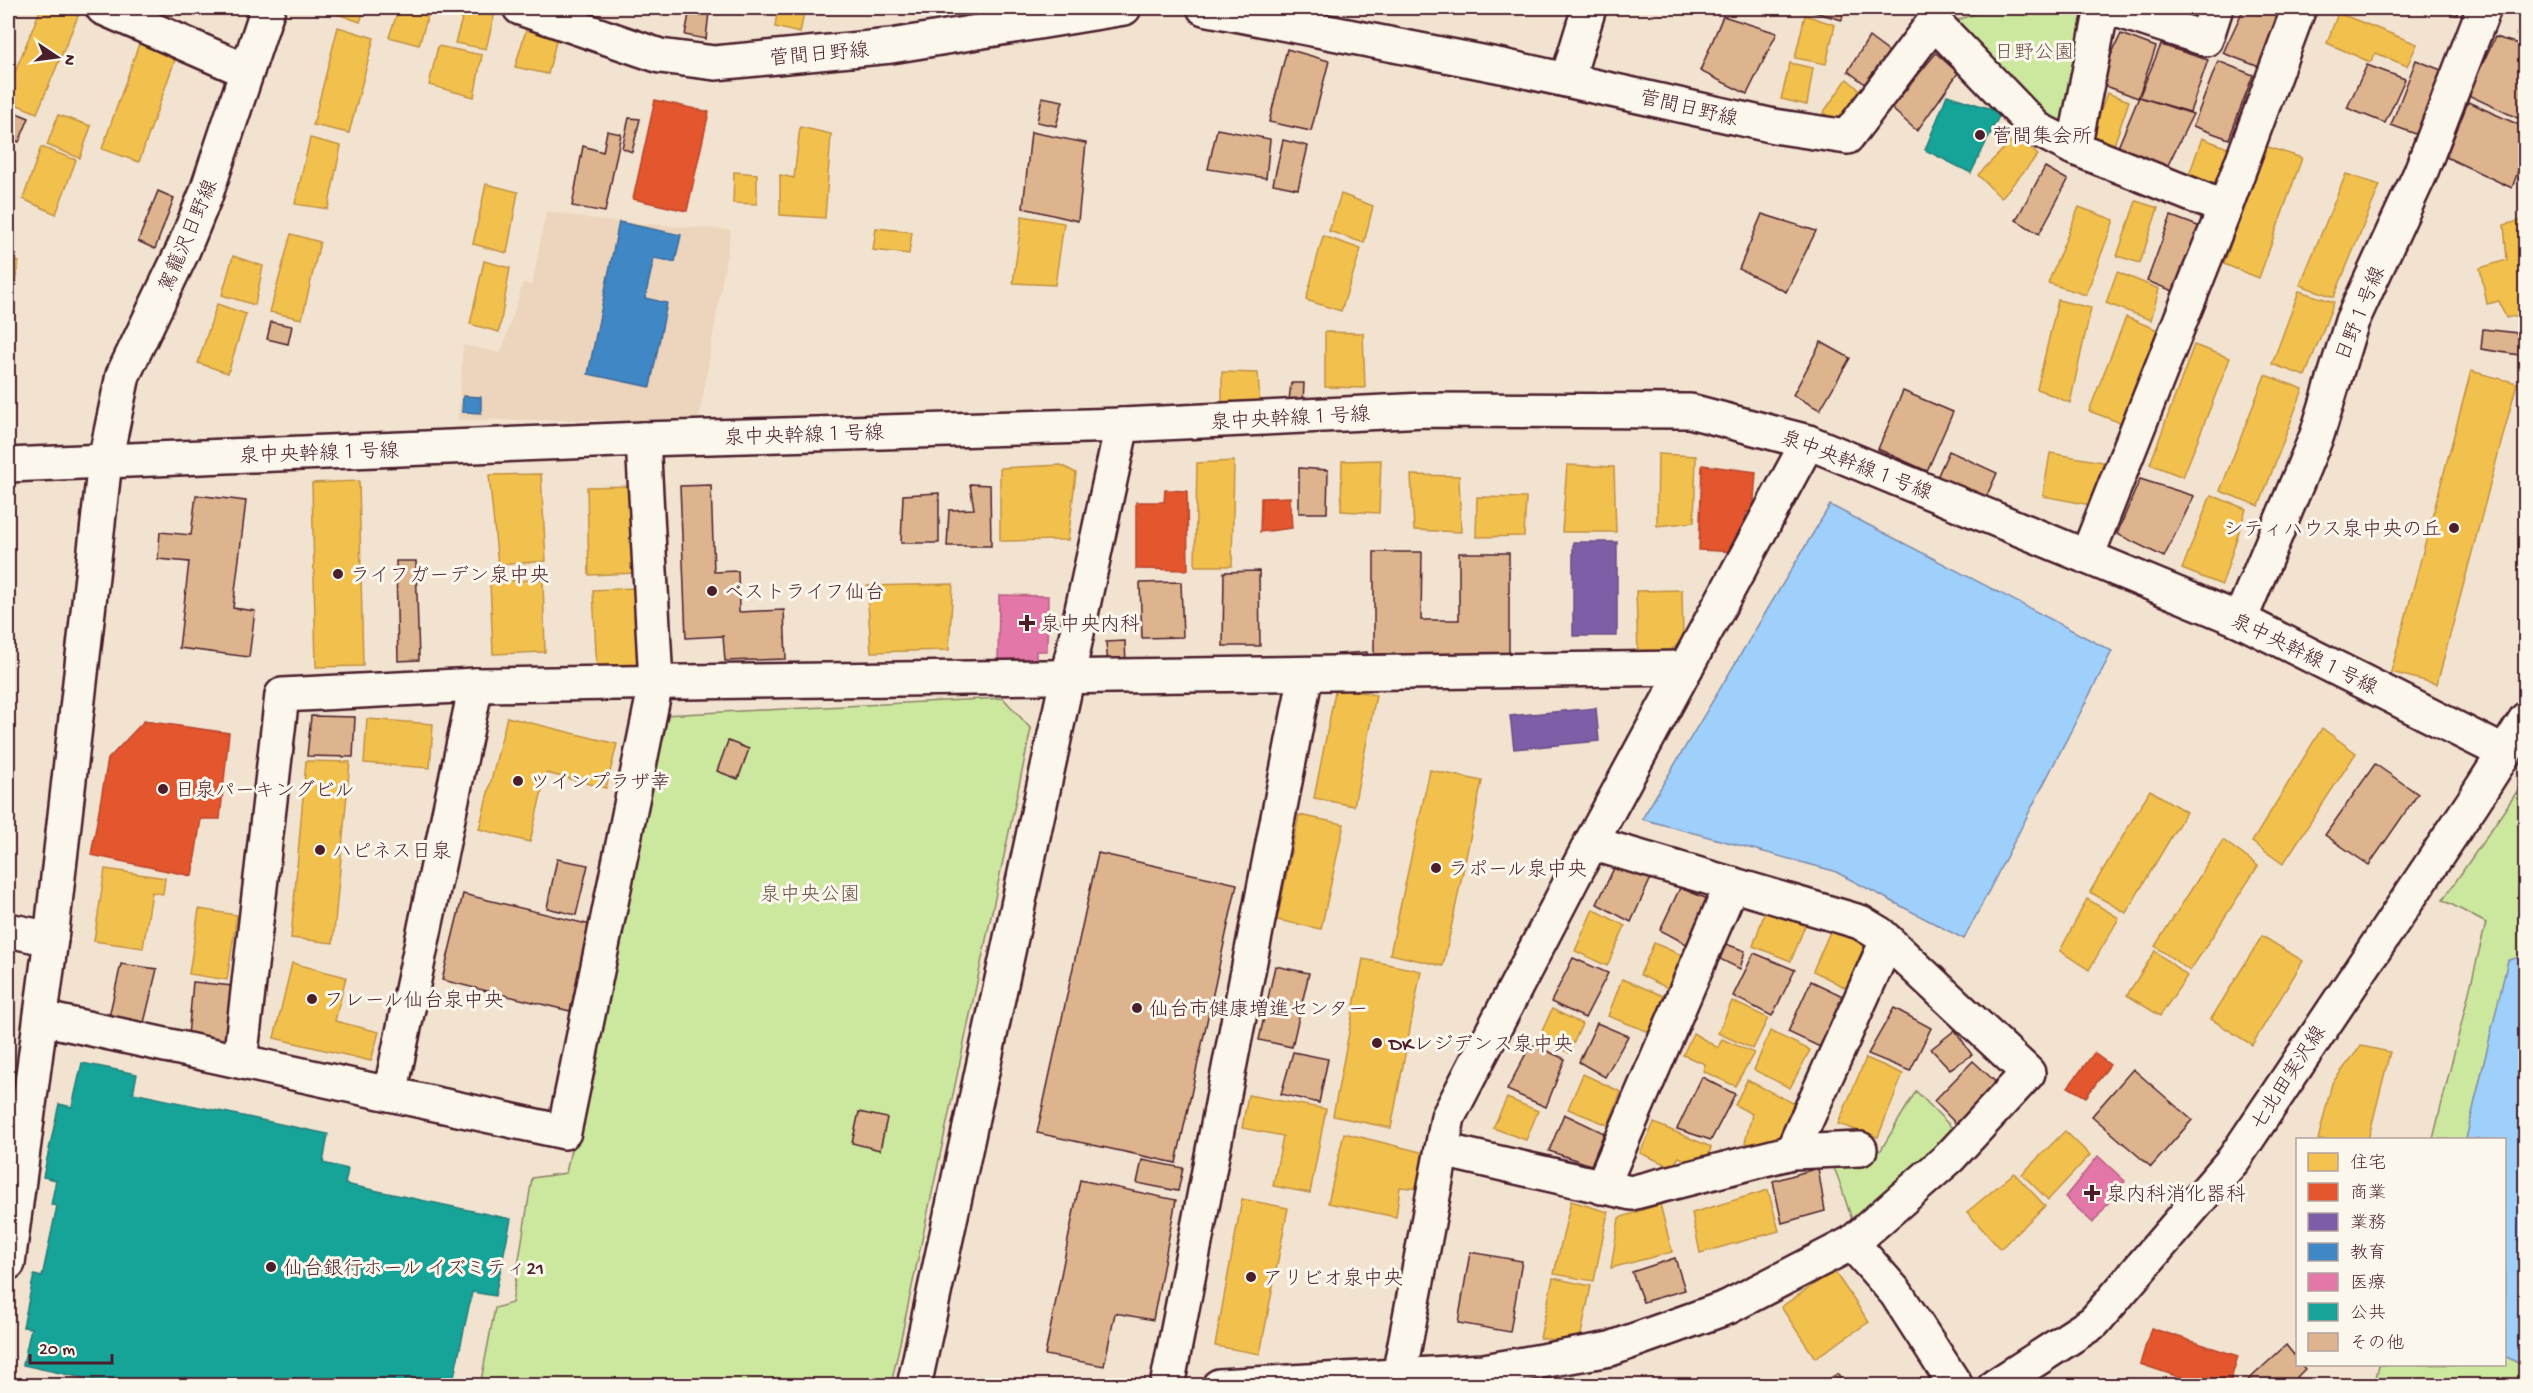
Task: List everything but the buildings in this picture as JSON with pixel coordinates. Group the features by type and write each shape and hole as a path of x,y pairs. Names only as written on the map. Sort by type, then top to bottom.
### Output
{"street":[{"path":"103,8 247,70"},
{"name":"駕籠沢日野線","path":"8,1263 51,939 105,461 123,375 199,213 268,8"},
{"name":"菅間日野線","path":"520,8 660,56 715,63 891,46 1124,8"},
{"name":"菅間日野線","path":"1204,8 1495,64 1774,126 1848,137 1934,22 2037,129 2074,148"},
{"path":"1567,80 1589,8"},
{"path":"2102,8 2074,148 2226,208"},
{"path":"2110,8 2206,39 2216,8"},
{"path":"2087,556 2226,208 2299,8"},
{"name":"日野１号線","path":"2240,620 2316,435 2352,321 2420,174 2484,8"},
{"name":"泉中央幹線１号線","path":"8,465 643,439 1122,425 1425,410 1690,411 1808,442 2240,620 2503,752"},
{"path":"914,1386 1122,425"},
{"path":"41,1018 564,1132 656,683 643,439"},
{"path":"1398,1381 1448,1118 1591,843 1808,442"},
{"path":"240,1061 282,695 476,685 1686,668"},
{"path":"1167,1386 1306,674"},
{"path":"390,1094 476,685"},
{"name":"七北田実沢線","path":"1995,1386 2094,1322 2234,1159 2526,719"},
{"path":"1219,1386 1398,1381 1484,1371 1610,1349 1728,1307 1852,1243 1950,1157 2028,1073 1887,941 1860,922 1591,843"},
{"path":"1602,1187 1732,884"},
{"path":"8,930 51,939"},
{"path":"1792,1152 1887,941"},
{"path":"1442,1150 1631,1193 1792,1152 1860,1149"},
{"path":"1852,1243 1896,1293 1956,1386"}],"shaded area":[{"path":"546,211 607,221 731,230 699,420 458,420 463,345 501,353 523,283 532,285"}],"green space":[{"name":"日野公園","path":"1988,8 2087,8 2060,129 1951,23"},
{"name":"泉中央公園","path":"1003,698 1031,729 891,1385 480,1386 495,1308 512,1303 532,1178 566,1173 663,715"},
{"path":"2525,780 2525,1385 2374,1386 2379,1366 2506,1366 2506,1138 2433,1138 2486,923 2443,900"},
{"path":"1916,1091 1961,1137 1856,1229 1833,1166 1881,1150"}],"water":[{"path":"1830,505 2112,651 1964,939 1834,871 1642,819"},
{"path":"2526,956 2525,1367 2506,1357 2506,1138 2466,1138 2508,960"}],"place":[{"name":"菅間集会所","path":"1980,135"},
{"name":"シティハウス泉中央の丘","path":"2454,528"},
{"name":"ライフガーデン泉中央","path":"338,574"},
{"name":"ベストライフ仙台","path":"712,591"},
{"name":"泉中央内科","path":"1027,623"},
{"name":"ツインプラザ幸","path":"518,781"},
{"name":"日泉パーキングビル","path":"163,789"},
{"name":"ハピネス日泉","path":"320,850"},
{"name":"ラポール泉中央","path":"1436,868"},
{"name":"フレール仙台泉中央","path":"312,999"},
{"name":"仙台市健康増進センター","path":"1137,1008"},
{"name":"DKレジデンス泉中央","path":"1377,1043"},
{"name":"泉内科消化器科","path":"2092,1193"},
{"name":"仙台銀行ホール イズミティ21","path":"271,1267"},
{"name":"アリビオ泉中央","path":"1251,1277"}]}
